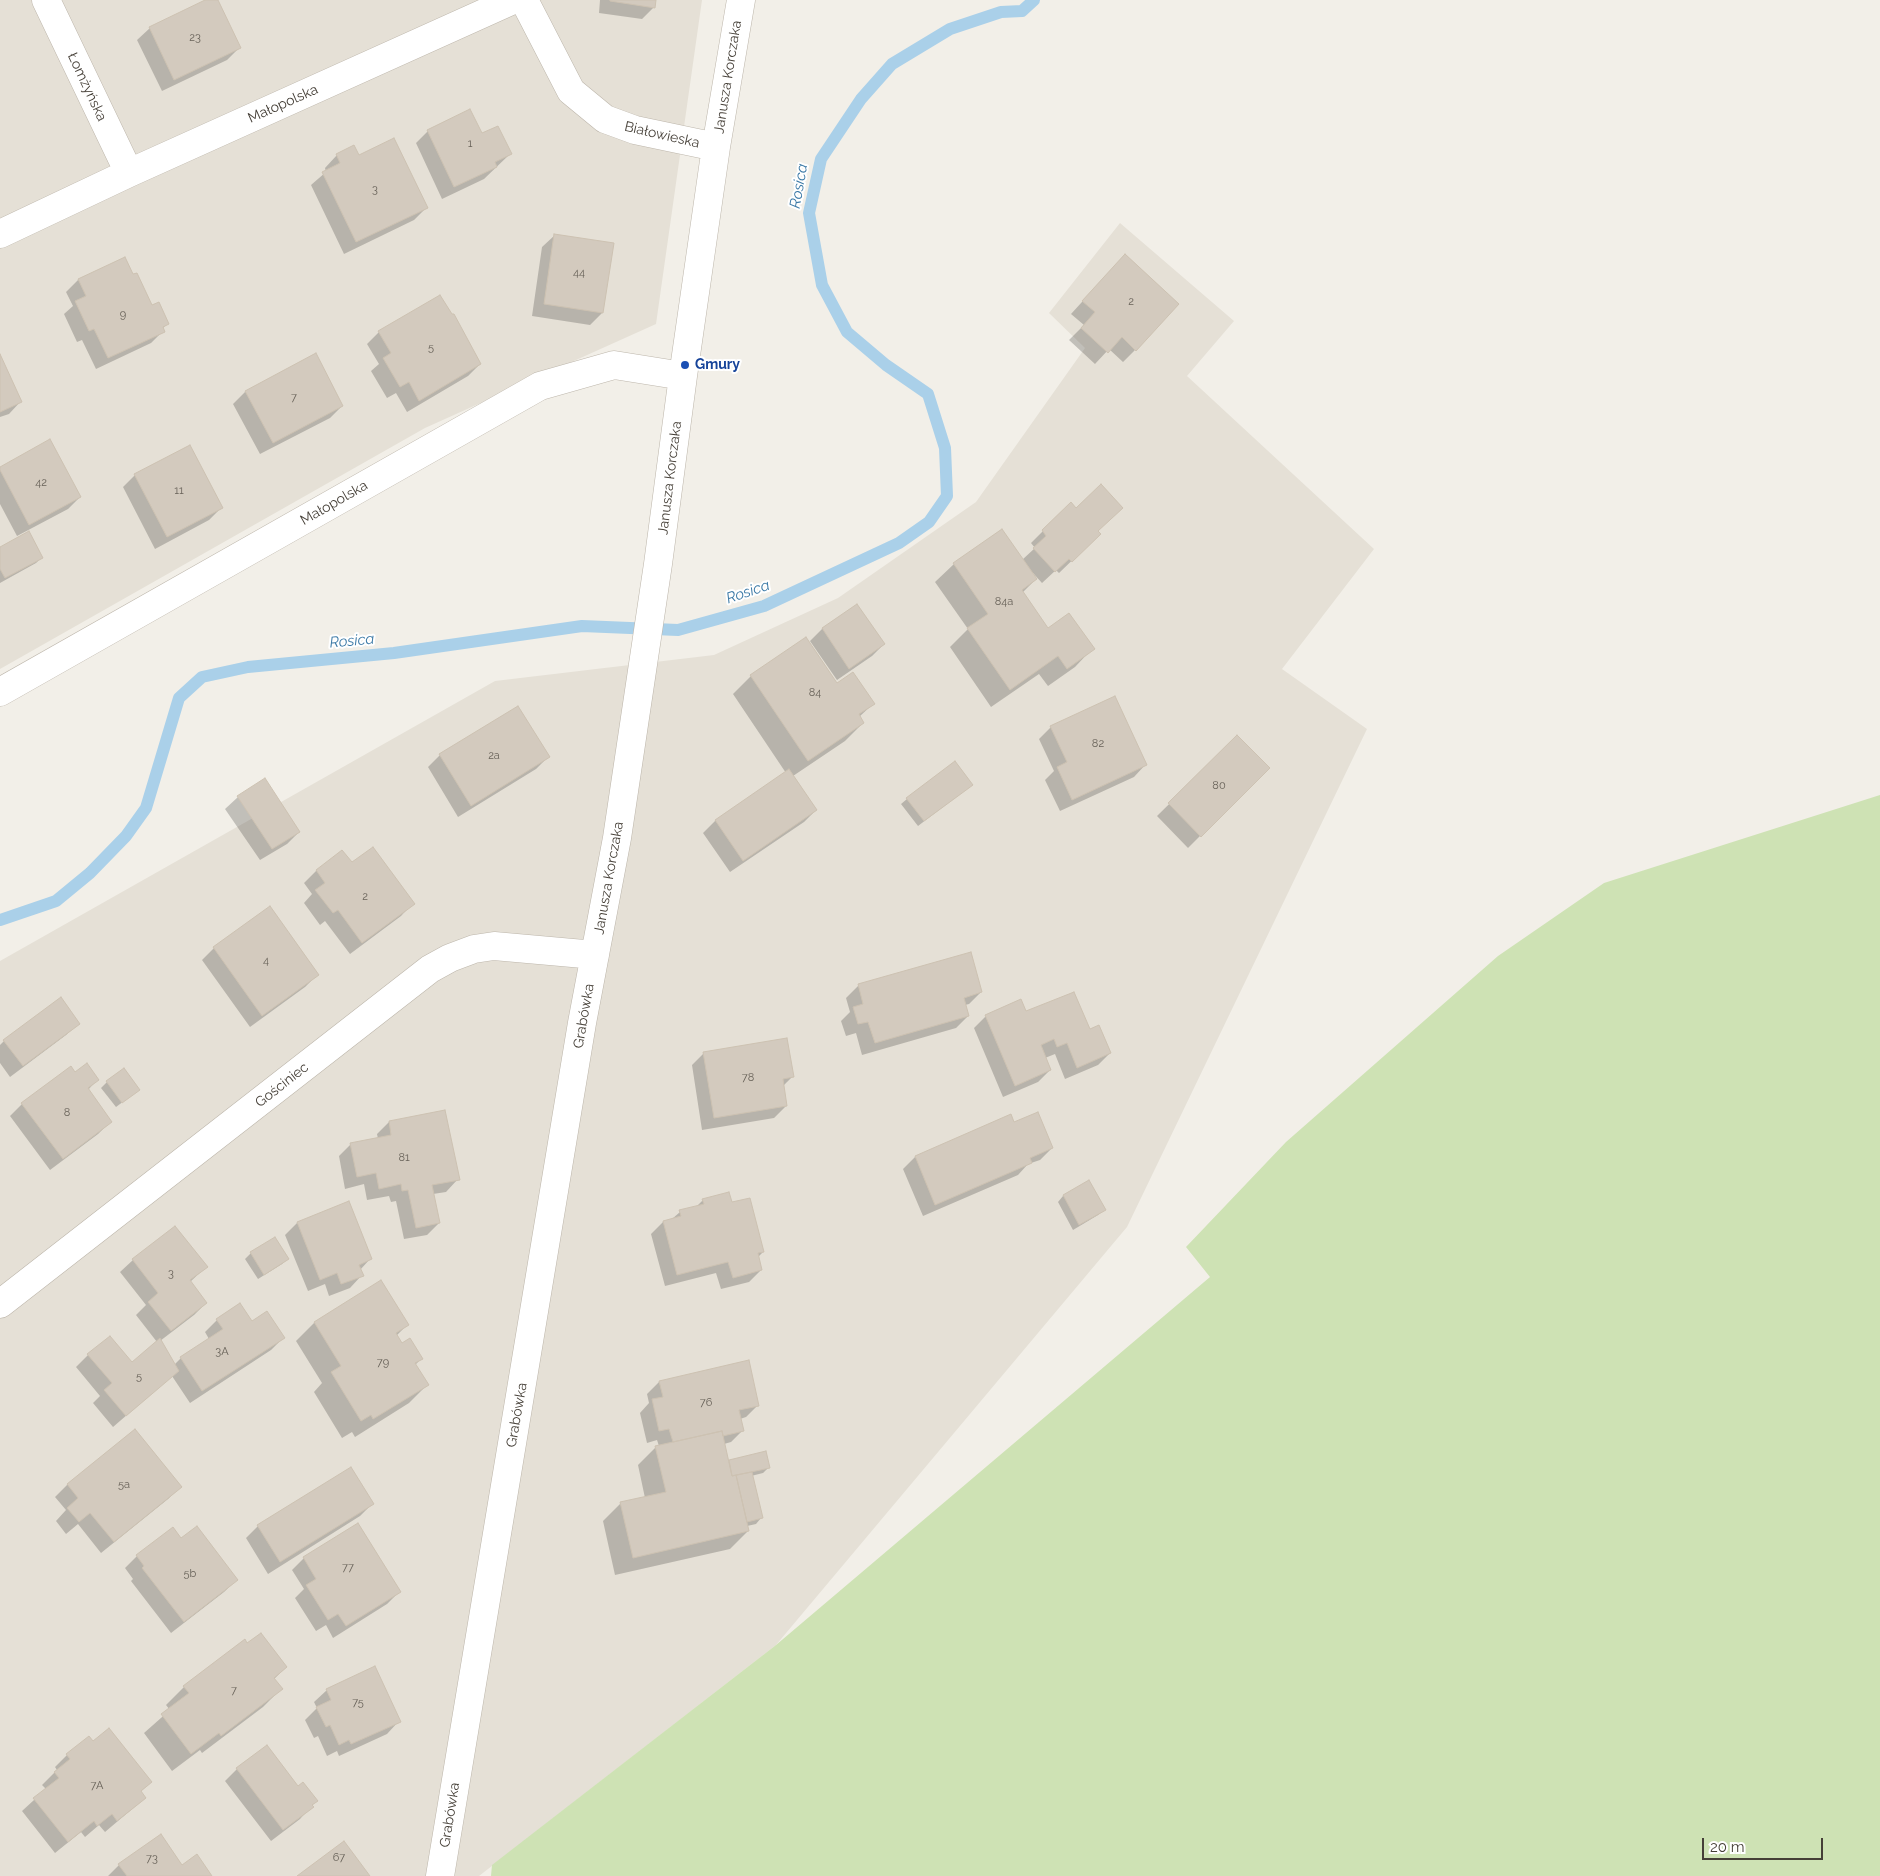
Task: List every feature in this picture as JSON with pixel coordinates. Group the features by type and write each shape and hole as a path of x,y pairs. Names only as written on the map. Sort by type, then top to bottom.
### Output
{"street":[{"name":"Łomżyńska","path":"46,0 129,173"},
{"name":"Małopolska","path":"0,234 129,173 512,0"},
{"name":"Białowieska","path":"524,0 571,91 604,119 635,130 716,147"},
{"name":"Janusza Korczaka","path":"595,955 617,838 658,564 716,147 740,0"},
{"name":"Małopolska","path":"0,692 540,386 614,365 683,376"},
{"name":"Gościniec","path":"0,1304 430,970 450,958 474,949 494,946 595,955"},
{"name":"Grabówka","path":"440,1876 595,955"}],"shaded area":[{"path":"0,0 702,0 656,324 425,428 0,669"},
{"path":"1120,223 1234,321 1187,376 1374,549 1282,669 1367,729 1127,1227 776,1645 479,1876 0,1876 0,961 495,681 714,655 838,598 976,502 1085,348 1049,313"}],"green space":[{"path":"1880,795 1880,1876 491,1876 492,1865 776,1645 1210,1277 1186,1247 1286,1142 1498,956 1604,883"}],"building":[{"path":"205,0 218,0 241,48 174,80 149,27"},
{"path":"610,0 656,0 655,8"},
{"path":"470,109 482,133 498,126 512,154 495,162 497,167 454,187 427,130"},
{"path":"394,138 428,208 356,242 322,172 340,163 336,154 354,145 359,155"},
{"path":"554,234 614,243 603,313 544,304"},
{"path":"1125,254 1179,304 1136,351 1122,337 1108,353 1081,328 1095,312 1082,301"},
{"path":"125,257 133,274 137,273 152,305 159,302 169,324 163,327 165,332 108,358 94,329 89,331 75,301 86,296 78,279"},
{"path":"440,295 452,314 454,314 481,364 419,401 409,382 400,387 383,358 391,353 378,331"},
{"path":"316,353 343,406 273,443 245,391"},
{"path":"0,354 22,402 0,412"},
{"path":"50,439 81,497 29,525 0,467"},
{"path":"190,445 223,508 167,537 134,474"},
{"path":"1101,484 1123,508 1098,531 1101,534 1072,562 1069,559 1055,572 1033,548 1046,536 1042,530 1071,502 1076,508"},
{"path":"1002,529 1037,579 1022,590 1048,628 1069,613 1095,649 1067,669 1058,656 1010,690 967,628 988,614 953,563"},
{"path":"29,531 43,558 5,578 0,569 0,547"},
{"path":"857,604 885,644 849,669 822,628"},
{"path":"806,637 837,683 853,672 875,704 859,714 864,723 808,761 750,675"},
{"path":"1115,696 1147,765 1072,800 1057,767 1067,762 1050,726"},
{"path":"518,706 550,757 471,806 439,754"},
{"path":"1237,735 1270,768 1201,837 1168,803"},
{"path":"955,761 973,785 924,821 906,798"},
{"path":"789,769 817,810 743,861 715,820"},
{"path":"265,778 300,832 272,849 237,796"},
{"path":"373,847 415,904 362,943 338,910 333,913 315,890 325,883 316,870 342,850 352,862"},
{"path":"270,906 319,975 262,1016 213,947"},
{"path":"971,952 982,992 964,998 969,1016 875,1043 868,1022 858,1024 853,1007 863,1004 858,984"},
{"path":"1074,992 1090,1029 1099,1025 1111,1053 1077,1068 1067,1043 1057,1047 1054,1039 1041,1045 1051,1070 1015,1086 985,1015 1021,999 1026,1011"},
{"path":"61,997 80,1024 23,1066 3,1040"},
{"path":"787,1038 794,1077 783,1079 787,1106 714,1118 703,1052"},
{"path":"87,1063 99,1080 88,1088 112,1122 63,1159 21,1103 71,1066 75,1072"},
{"path":"124,1068 140,1090 122,1103 106,1081"},
{"path":"445,1110 460,1180 432,1185 440,1223 416,1228 408,1190 402,1191 401,1184 379,1189 376,1173 357,1177 350,1143 391,1135 389,1121"},
{"path":"1038,1112 1053,1148 1030,1158 1032,1163 935,1205 915,1156 1011,1114 1014,1122"},
{"path":"1089,1180 1106,1210 1079,1225 1063,1195"},
{"path":"729,1192 732,1202 750,1198 764,1252 758,1253 762,1270 733,1278 728,1262 677,1275 663,1221 681,1216 679,1210 704,1204 702,1199"},
{"path":"349,1201 372,1259 359,1265 364,1276 341,1284 337,1273 320,1280 297,1222"},
{"path":"175,1226 208,1267 190,1280 207,1303 171,1331 148,1302 158,1293 132,1259"},
{"path":"275,1237 289,1259 264,1275 250,1252"},
{"path":"381,1280 409,1325 396,1333 402,1343 410,1338 423,1359 415,1363 429,1385 373,1419 371,1415 361,1421 331,1372 341,1366 314,1322"},
{"path":"240,1303 252,1321 267,1311 285,1338 202,1391 180,1357 223,1329 216,1319"},
{"path":"110,1336 132,1362 160,1338 179,1371 126,1416 104,1390 112,1383 87,1354"},
{"path":"749,1360 759,1406 739,1410 744,1431 723,1436 722,1431 673,1442 669,1429 659,1431 652,1399 663,1397 659,1381"},
{"path":"135,1429 182,1487 114,1542 90,1513 79,1522 67,1508 78,1498 67,1484"},
{"path":"722,1431 732,1476 736,1475 749,1531 633,1558 620,1502 666,1492 655,1446"},
{"path":"766,1451 770,1468 732,1476 729,1460"},
{"path":"351,1467 374,1504 280,1562 257,1525"},
{"path":"752,1472 763,1518 747,1522 736,1475"},
{"path":"358,1523 401,1592 346,1626 338,1614 328,1620 306,1585 316,1579 303,1557"},
{"path":"197,1526 238,1580 184,1622 142,1568 144,1566 136,1555 173,1527 181,1538"},
{"path":"261,1633 287,1667 274,1678 283,1689 221,1736 219,1733 191,1754 161,1714 189,1693 183,1686 245,1639 247,1643"},
{"path":"375,1666 401,1722 351,1744 349,1740 339,1745 330,1725 326,1727 316,1707 331,1700 326,1689"},
{"path":"109,1728 152,1782 141,1791 146,1798 117,1821 112,1814 97,1826 94,1821 68,1842 33,1798 59,1778 54,1772 70,1759 66,1754 89,1736 93,1741"},
{"path":"267,1745 298,1786 303,1782 318,1801 312,1805 314,1807 283,1830 236,1768"},
{"path":"161,1834 182,1865 197,1854 212,1876 127,1876 118,1864"},
{"path":"344,1841 370,1876 297,1876"}],"waterway":[{"name":"Rosica","path":"0,920 56,901 90,873 126,836 146,808 179,698 202,677 248,667 394,653 582,626 678,630 764,606 899,543 929,522 947,496 945,448 928,394 886,365 847,332 822,285 809,213 821,159 861,99 892,64 950,29 1001,12 1022,11 1034,0"}],"place":[{"name":"Gmury","path":"685,365"}]}
